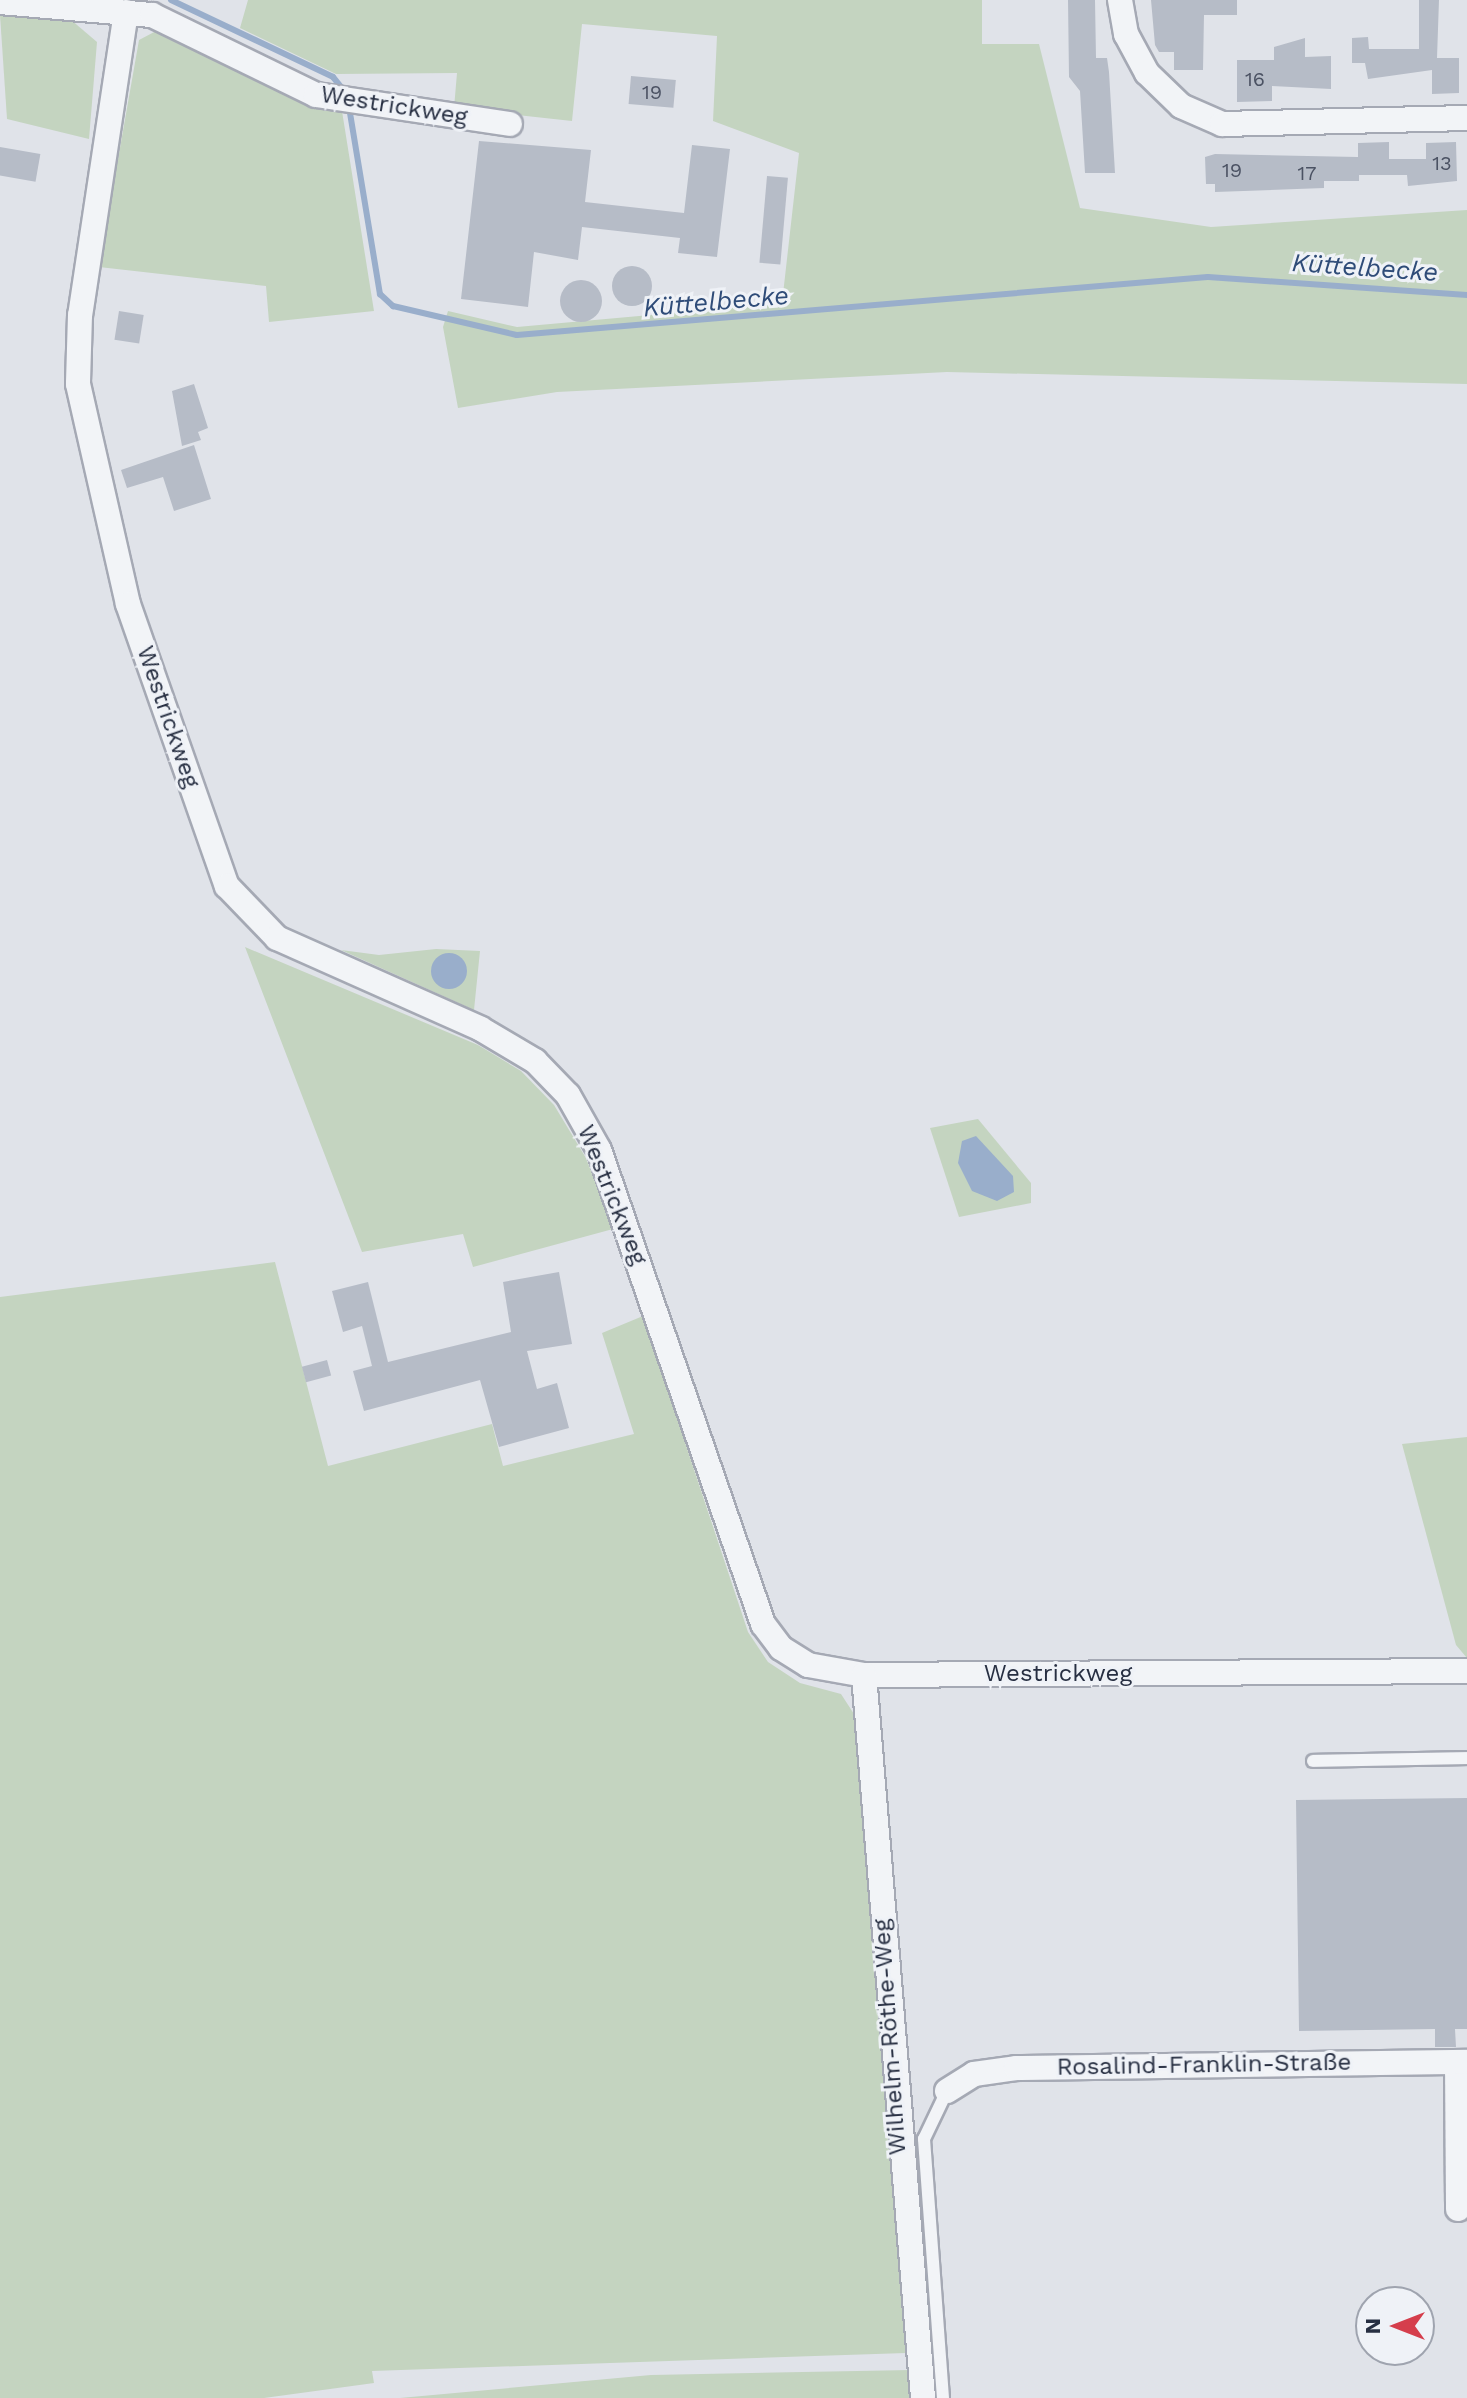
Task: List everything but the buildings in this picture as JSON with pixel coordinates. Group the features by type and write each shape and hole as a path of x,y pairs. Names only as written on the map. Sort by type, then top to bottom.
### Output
{"street":[{"path":"1120,0 1126,34 1147,73 1181,106 1222,124 1467,118"},
{"name":"Westrickweg","path":"0,2 94,4 126,12 155,8 316,95 510,124"},
{"name":"Westrickweg","path":"126,12 80,315 78,384 128,604 227,886 277,938 481,1029 535,1061 568,1095 599,1150 630,1233 763,1624 808,1665 864,1675 1467,1671"},
{"name":"Wilhelm-Röthe-Weg","path":"864,1675 923,2398"},
{"path":"1458,2209 1462,2062"},
{"name":"Rosalind-Franklin-Straße","path":"947,2091 974,2074 1016,2068 1462,2062"}],"lane":[{"path":"1313,1761 1467,1758"},
{"path":"943,2398 924,2139 947,2091"}],"green space":[{"path":"248,0 982,0 982,44 1039,44 1080,208 1211,227 1467,210 1467,384 947,372 557,392 458,408 443,327 448,311 517,327 782,303 799,153 713,121 717,36 582,24 572,121 454,108 457,73 336,74 240,28"},
{"path":"0,15 70,19 97,42 89,139 7,119"},
{"path":"158,30 287,96 342,111 374,311 269,322 266,286 99,267 139,40"},
{"path":"245,947 478,1045 521,1071 554,1105 586,1158 613,1229 473,1267 463,1234 362,1252"},
{"path":"436,949 480,951 474,1010 341,950 379,955"},
{"path":"978,1119 1031,1183 1031,1203 959,1217 930,1128"},
{"path":"275,1262 328,1466 492,1424 503,1466 634,1434 602,1333 643,1316 748,1632 768,1662 800,1683 841,1694 854,1714 906,2353 372,2371 374,2383 264,2398 0,2398 0,1297"},
{"path":"1467,1437 1467,1658 1456,1645 1402,1444"},
{"path":"911,2370 914,2398 400,2398 651,2375"}],"water":[{"path":"449,953 462,958 467,971 462,984 449,989 436,984 431,971 436,958"},
{"path":"976,1136 1013,1176 1014,1192 997,1201 972,1191 958,1163 962,1141"}],"waterway":[{"name":"Küttelbecke","path":"171,0 333,77 345,92"},
{"name":"Küttelbecke","path":"349,107 380,294 393,306 517,335 1208,277 1467,295"}]}
